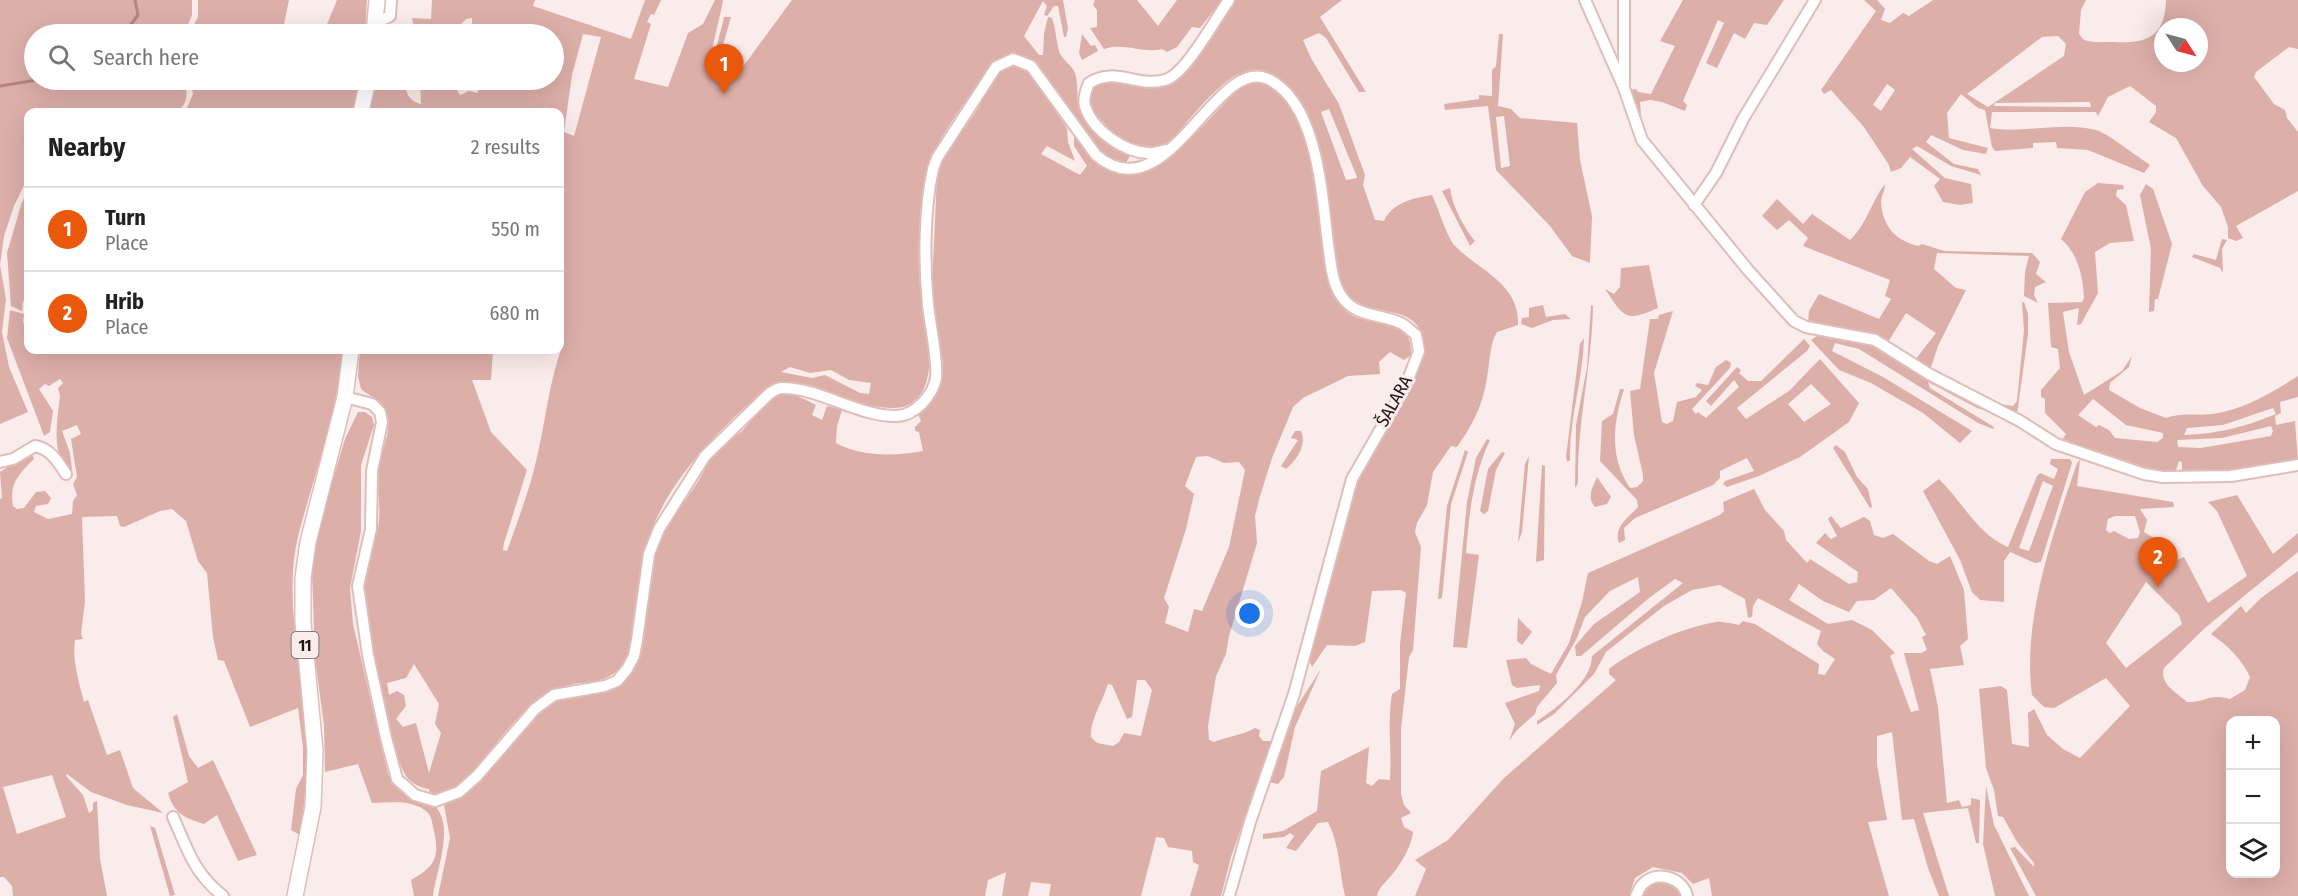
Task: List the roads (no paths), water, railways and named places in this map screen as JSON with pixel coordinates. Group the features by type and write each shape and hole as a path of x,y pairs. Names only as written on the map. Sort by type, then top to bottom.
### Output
{"main road":[{"path":"375,24 376,0"},
{"path":"362,108 366,90"},
{"name":"11","path":"295,896 313,807 314,774 303,622 303,578 308,542 345,397 350,354"}],"street":[{"path":"381,24 390,16 391,0"},
{"path":"1170,149 1148,153 1128,149 1113,141 1093,121 1085,106 1089,83 1099,76 1118,75 1150,82 1166,80 1179,72 1228,0"},
{"path":"1585,0 1624,88 1642,140 1694,205 1794,321 1806,327 1875,340 1929,374 2077,454 2144,474 2163,477 2231,476 2298,465"},
{"path":"1624,0 1624,88"},
{"path":"1694,205 1716,173 1743,118 1815,0"},
{"name":"ŠALARA","path":"345,397 372,404 380,412 382,422 372,471 371,529 358,586 368,655 386,738 397,779 415,795 435,801 449,798 477,776 535,709 554,695 605,686 617,681 627,669 634,656 649,554 659,529 705,456 770,393 779,387 796,390 882,416 900,416 914,410 926,400 936,378 927,287 926,246 931,178 937,158 996,67 1013,59 1031,66 1067,119 1105,163 1135,168 1153,163 1170,149 1233,85 1251,78 1265,77 1280,86 1298,110 1310,136 1319,175 1332,274 1340,295 1351,308 1400,322 1416,335 1419,351 1406,385 1352,479 1294,694 1250,822 1229,896"},
{"path":"0,462 13,459 35,446 44,447 55,457 66,474"},
{"path":"173,817 192,862 204,880 223,896"},
{"path":"1636,896 1643,884 1656,876 1674,878 1685,889 1687,896"}],"waterway":[{"path":"131,24 138,15 135,0"},
{"path":"0,86 24,82"}],"place":[{"name":"Turn","path":"724,94"},
{"name":"Hrib","path":"2158,587"}]}
